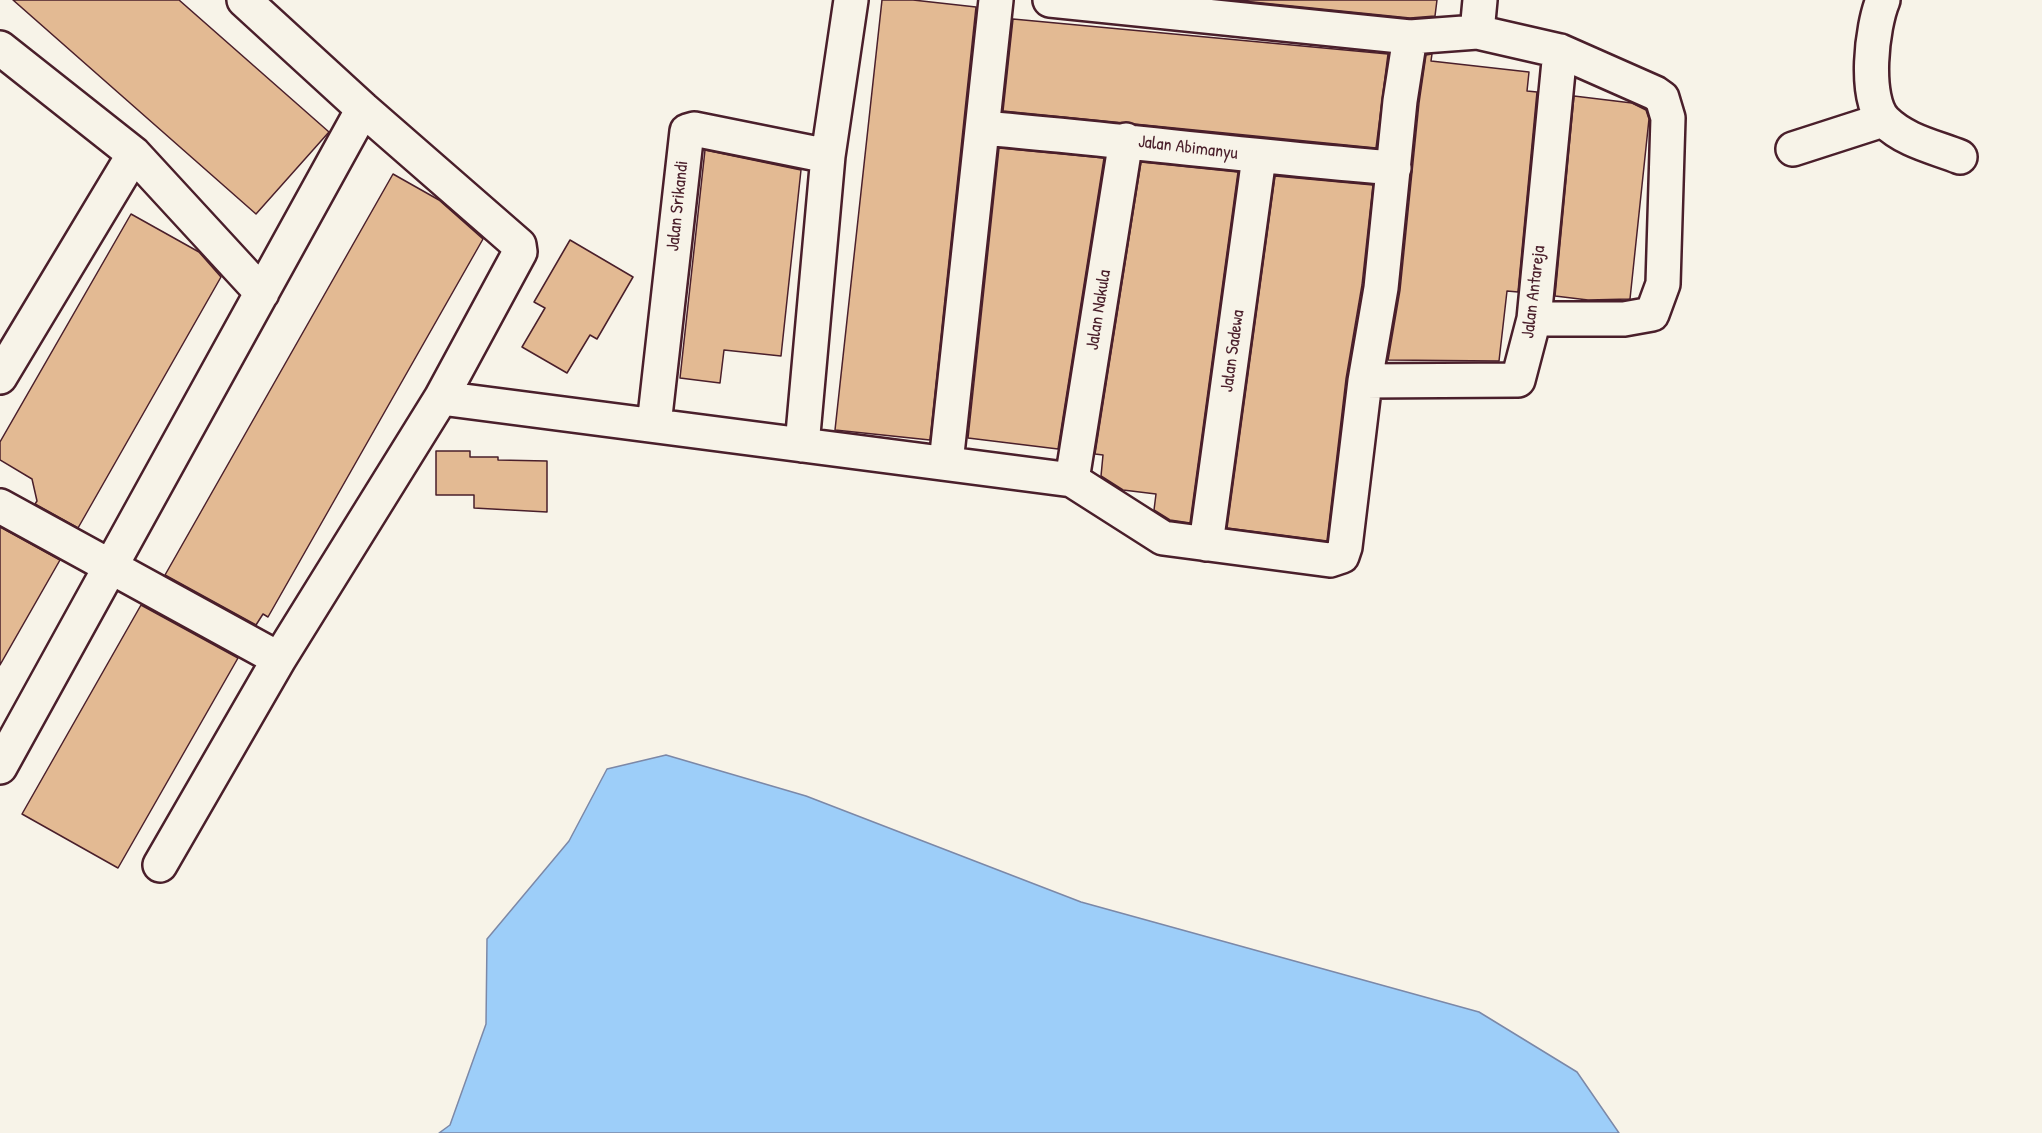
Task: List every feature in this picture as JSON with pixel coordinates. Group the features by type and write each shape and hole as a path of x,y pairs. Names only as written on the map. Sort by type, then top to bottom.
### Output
{"street":[{"path":"160,865 279,659 441,398 518,259 520,248 363,110 244,0"},
{"path":"802,445 828,156 851,0"},
{"path":"946,463 996,0"},
{"path":"1050,0 1410,37 1478,16 1655,93 1662,98 1666,107 1663,284 1652,314 1624,319 1534,319"},
{"path":"1883,0 1873,31 1872,83 1877,108 1883,120 1905,136 1960,157"},
{"path":"441,398 1072,480 1163,538 1330,560 1342,556 1345,547 1365,381 1381,288 1410,37"},
{"path":"0,48 134,154 262,293"},
{"name":"Jalan Antareja","path":"1365,381 1518,380 1534,319 1560,51"},
{"path":"0,767 363,110"},
{"path":"1793,148 1883,120"},
{"name":"Jalan Abimanyu","path":"983,128 1126,140 1259,158 1394,168"},
{"name":"Jalan Srikandi","path":"654,425 687,131 694,129 828,156"},
{"name":"Jalan Nakula","path":"1072,480 1126,140"},
{"path":"0,376 134,154"},
{"name":"Jalan Sadewa","path":"1206,544 1259,158"},
{"path":"0,506 279,659"}],"water":[{"path":"666,755 806,796 1081,902 1479,1012 1577,1072 1619,1133 439,1133 450,1125 486,1024 487,939 569,841 607,769"}],"building":[{"path":"13,0 179,0 329,132 256,214"},
{"path":"882,0 913,0 976,7 930,440 835,430"},
{"path":"1233,0 1437,0 1435,16 1410,18"},
{"path":"1013,19 1388,54 1376,148 1003,111"},
{"path":"1432,54 1431,61 1529,72 1527,91 1537,92 1518,292 1507,291 1499,361 1388,360 1400,290 1419,103 1426,55"},
{"path":"1574,96 1632,103 1646,110 1649,119 1630,299 1588,300 1555,296"},
{"path":"999,148 1104,158 1058,449 968,438"},
{"path":"705,150 801,170 781,356 724,350 720,383 680,378"},
{"path":"1141,162 1238,172 1190,523 1170,520 1154,510 1156,494 1123,490 1101,476 1103,455 1095,454"},
{"path":"393,174 439,200 483,239 268,617 263,614 256,625 165,575"},
{"path":"1275,176 1373,185 1362,285 1346,379 1327,541 1227,528"},
{"path":"131,214 199,252 221,277 78,528 35,504 37,501 32,479 0,460 0,442"},
{"path":"570,240 633,277 597,339 590,335 567,373 522,347 545,308 534,302"},
{"path":"436,451 470,451 470,457 498,457 498,460 547,461 547,512 474,508 474,495 436,495"},
{"path":"0,527 60,560 0,665"},
{"path":"141,605 238,658 118,868 22,814"}]}
